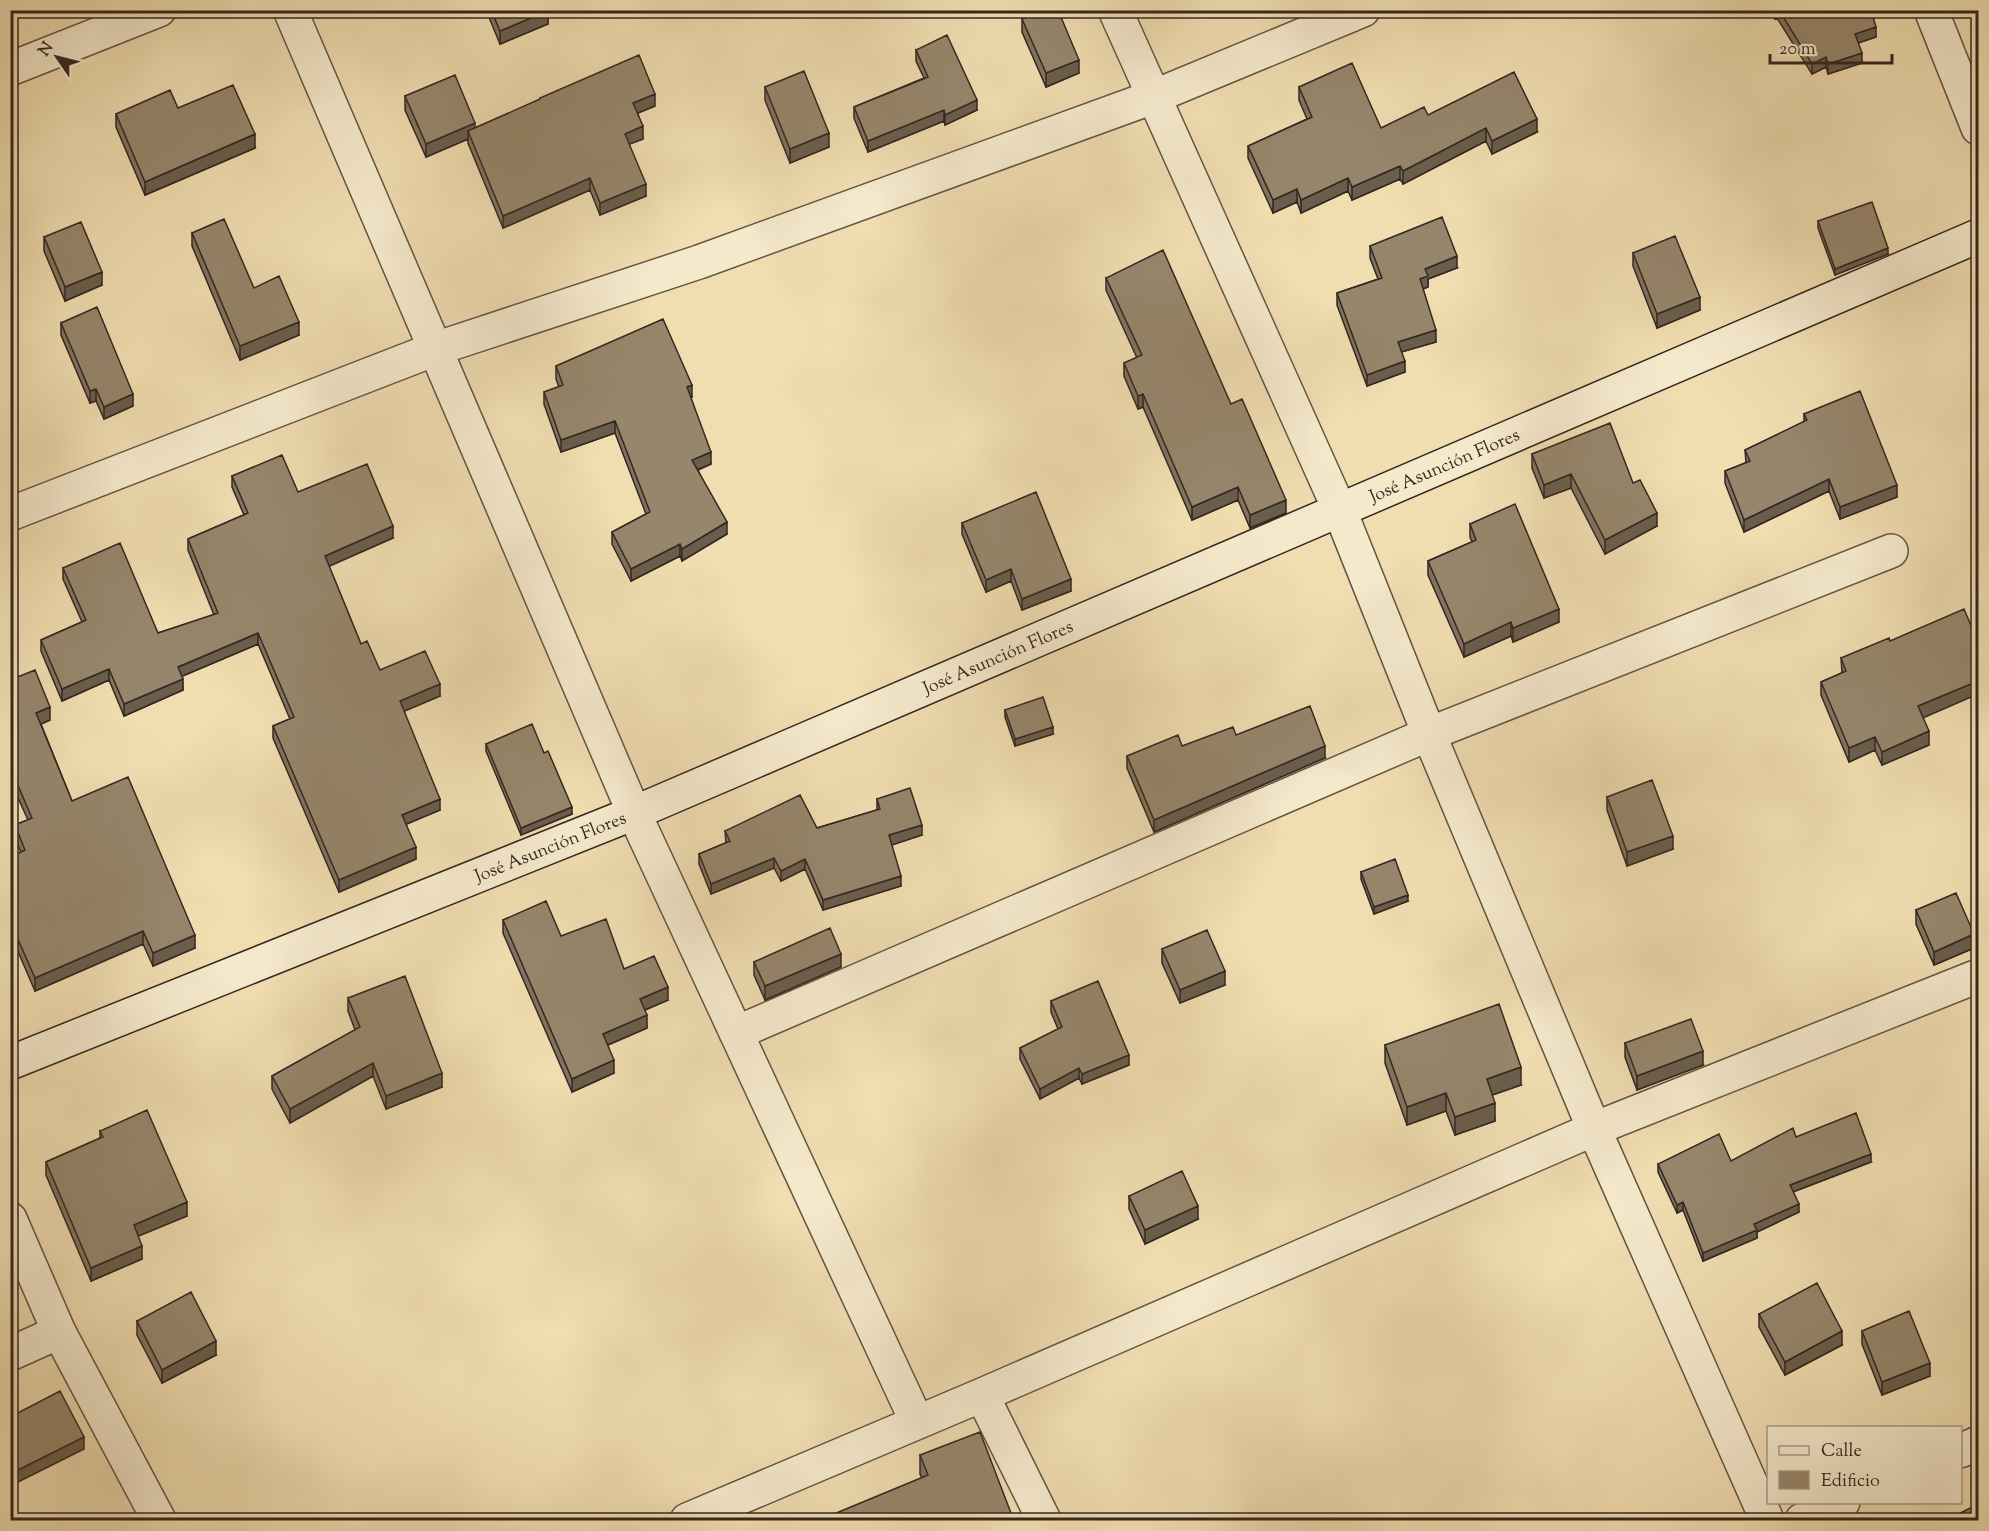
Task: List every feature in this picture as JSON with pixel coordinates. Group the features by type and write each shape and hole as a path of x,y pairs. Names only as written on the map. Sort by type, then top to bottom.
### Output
{"street":[{"path":"10,69 159,10"},
{"path":"290,10 634,813 917,1422"},
{"path":"1115,10 1340,511 1429,734 1594,1129 1767,1521"},
{"path":"10,514 435,349 699,262 1153,96 1363,10"},
{"path":"1931,10 1978,128"},
{"name":"José Asunción Flores","path":"10,1063 634,813 1978,236"},
{"path":"736,1033 1429,734 1891,551"},
{"path":"687,1521 1594,1129 1978,975"},
{"path":"10,1219 59,1332 159,1521"},
{"path":"10,1354 59,1332"},
{"path":"982,1395 1044,1521"},
{"path":"1962,1450 1978,1443"},
{"path":"1802,1521 1841,1504"}],"building":[{"path":"491,10 548,10 548,11 500,31"},
{"path":"1041,10 1058,10 1079,60 1046,73 1022,19"},
{"path":"1779,10 1871,10 1876,27 1855,34 1862,53 1828,64 1826,57 1812,64"},
{"path":"947,35 977,100 945,115 944,110 868,141 854,107 928,77 916,50"},
{"path":"639,55 655,94 633,103 643,126 625,134 646,184 600,203 590,178 503,216 468,131"},
{"path":"1352,63 1381,128 1424,107 1428,115 1514,72 1537,119 1492,141 1486,128 1403,171 1400,166 1352,187 1348,178 1301,200 1297,189 1273,200 1248,146 1312,117 1299,87"},
{"path":"804,71 829,133 790,149 765,87"},
{"path":"455,75 475,123 426,144 405,96"},
{"path":"233,85 255,134 145,182 116,114 170,90 178,108"},
{"path":"1872,202 1888,248 1835,269 1818,221"},
{"path":"1442,217 1457,256 1425,269 1428,276 1420,279 1436,330 1398,342 1405,361 1367,375 1337,293 1382,278 1370,246"},
{"path":"224,219 254,288 279,276 299,322 240,346 192,233"},
{"path":"81,222 102,272 65,287 44,237"},
{"path":"1675,236 1700,297 1657,314 1633,253"},
{"path":"1163,250 1231,404 1242,399 1286,500 1250,515 1238,487 1192,507 1143,394 1138,396 1124,363 1142,355 1106,278"},
{"path":"97,307 133,394 104,407 96,389 90,391 61,323"},
{"path":"663,319 692,385 687,387 711,452 692,460 727,522 682,549 680,544 631,569 612,532 650,512 615,421 561,440 544,392 563,385 556,366"},
{"path":"1860,391 1897,485 1840,507 1829,479 1744,520 1725,471 1750,461 1745,450 1807,420 1804,414"},
{"path":"1610,423 1633,483 1640,480 1657,513 1605,540 1571,474 1544,485 1532,454"},
{"path":"282,455 298,492 367,464 393,526 325,556 361,644 367,641 380,670 425,651 440,684 400,701 440,799 402,815 416,847 339,880 273,726 294,717 258,633 178,667 183,679 124,704 109,669 62,689 41,640 86,620 63,568 120,543 158,633 218,613 188,539 248,513 232,476"},
{"path":"1036,492 1071,579 1022,599 1011,569 986,580 962,523"},
{"path":"1515,504 1559,609 1513,628 1511,622 1464,644 1428,561 1476,540 1470,524"},
{"path":"1964,609 1978,642 1978,681 1918,706 1929,731 1882,752 1875,737 1849,748 1821,682 1846,671 1841,658 1889,638 1890,641"},
{"path":"35,670 50,707 36,713 72,801 128,777 195,935 153,953 143,931 35,978 10,921 10,857 25,850 15,825 32,818 10,767 10,680"},
{"path":"1043,697 1053,727 1015,739 1005,710"},
{"path":"1310,706 1325,746 1154,820 1127,756 1178,735 1182,746 1233,727 1236,735"},
{"path":"532,724 544,753 548,751 572,807 521,828 486,744"},
{"path":"1652,780 1673,836 1627,852 1607,797"},
{"path":"910,788 922,825 889,835 901,876 823,900 805,859 781,871 774,858 711,884 699,854 730,841 725,831 800,795 817,828 880,809 877,799"},
{"path":"1395,859 1408,895 1374,907 1361,872"},
{"path":"1956,893 1974,934 1934,952 1916,910"},
{"path":"546,901 561,936 606,919 624,969 654,956 668,987 640,999 647,1015 603,1034 614,1060 572,1079 503,920"},
{"path":"830,928 841,954 765,986 754,962"},
{"path":"1207,930 1225,971 1180,990 1162,949"},
{"path":"405,976 442,1073 386,1096 373,1063 290,1109 272,1076 360,1027 348,998"},
{"path":"1098,981 1129,1055 1082,1074 1079,1068 1040,1089 1020,1048 1062,1027 1051,1001"},
{"path":"1499,1004 1521,1067 1487,1079 1495,1103 1455,1117 1446,1093 1407,1107 1385,1045"},
{"path":"1691,1019 1703,1051 1637,1076 1625,1043"},
{"path":"147,1110 187,1202 134,1225 142,1246 91,1268 46,1162 103,1137 100,1131"},
{"path":"1856,1113 1871,1154 1790,1185 1799,1204 1754,1224 1757,1230 1703,1253 1683,1202 1677,1205 1658,1164 1719,1134 1731,1161 1793,1128 1796,1137"},
{"path":"1182,1171 1198,1206 1145,1230 1129,1196"},
{"path":"1817,1283 1842,1331 1785,1362 1759,1314"},
{"path":"191,1292 216,1341 162,1370 137,1321"},
{"path":"1909,1311 1930,1363 1882,1382 1862,1331"},
{"path":"60,1391 84,1437 10,1474 10,1417"},
{"path":"980,1432 1014,1521 817,1521 928,1475 920,1455"},
{"path":"1978,1504 1978,1521 1945,1521"}]}
